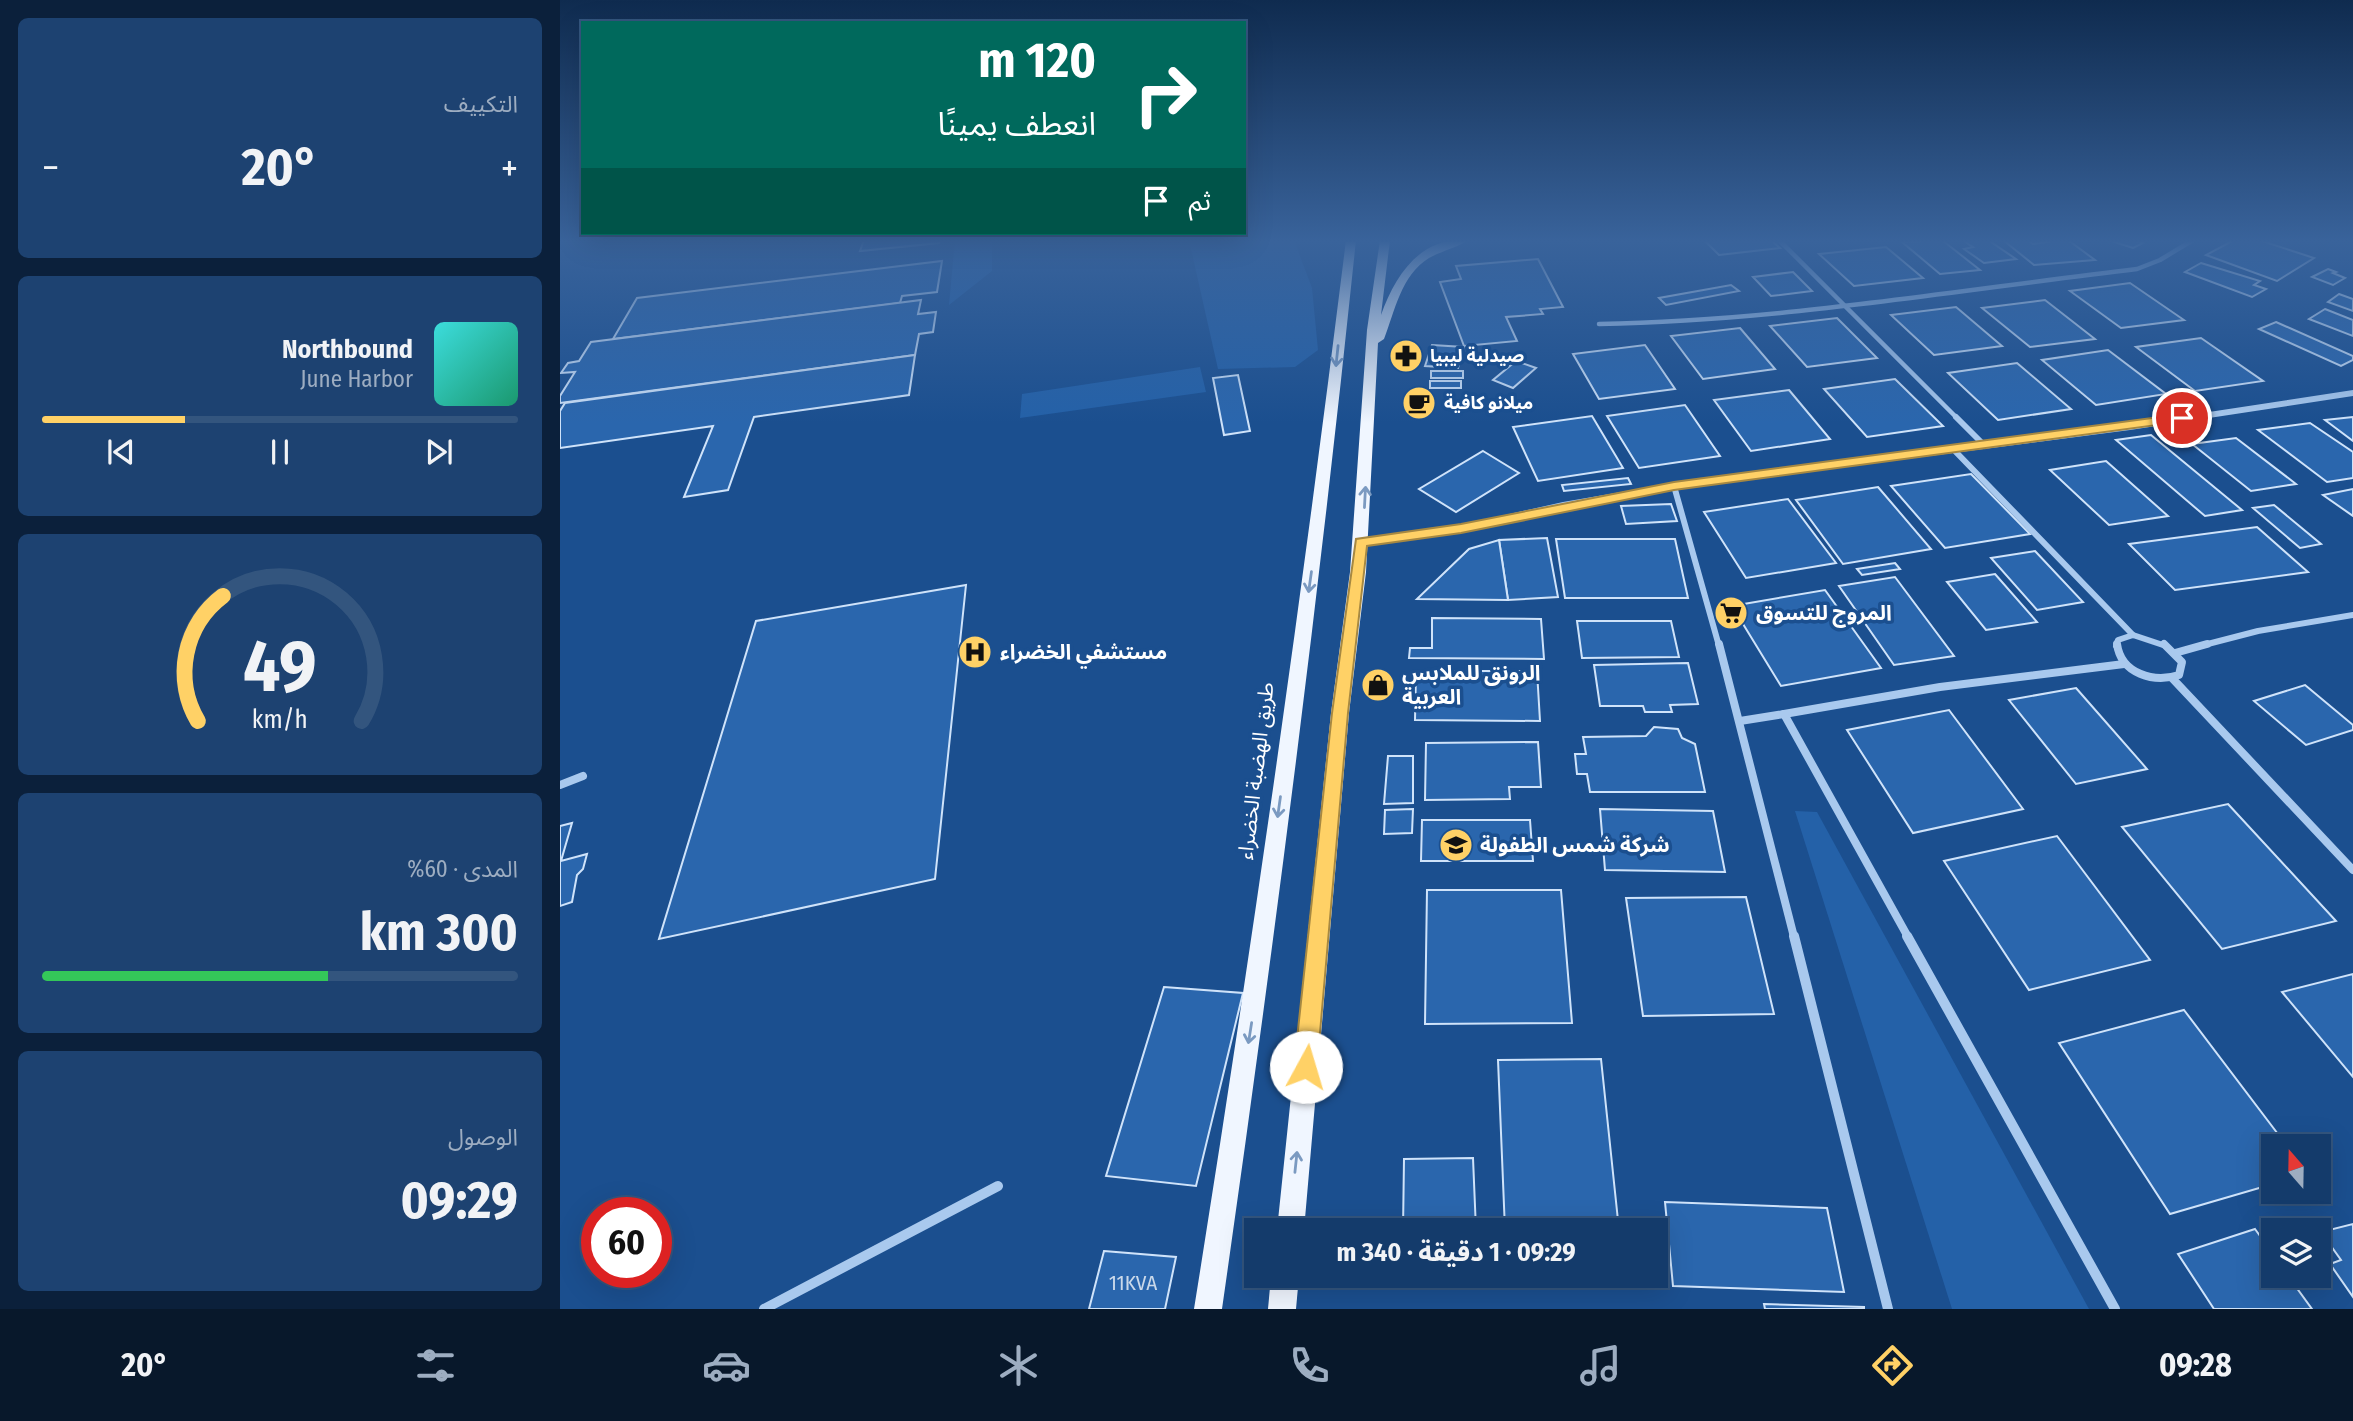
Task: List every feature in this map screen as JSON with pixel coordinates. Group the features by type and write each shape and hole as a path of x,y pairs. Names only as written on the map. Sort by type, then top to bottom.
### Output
{"main road":[{"name":"طريق الهضبة الخضراء","path":"1208,1309 1252,1020 1321,503 1344,301"},
{"path":"1291,1218 1340,713 1361,542 1372,355 1378,301"},
{"path":"1372,355 1392,301"},
{"path":"1282,1309 1284,1288"}],"street":[{"path":"1843,301 1985,446"},
{"path":"1600,324 1652,323 1870,301"},
{"path":"1361,542 1461,528 1674,486 1985,446 2353,393"},
{"path":"1954,450 2133,635"},
{"path":"1674,486 1740,721 1888,1309"},
{"path":"2175,653 2259,631 2353,615"},
{"path":"1740,721 1940,687 2124,664 2150,677 2172,678 2183,669 2182,662 2175,653 2159,641 2133,635 2118,640 2116,646 2124,664"},
{"path":"2172,678 2353,870"},
{"path":"1784,714 2115,1309"},
{"path":"560,785 583,776"},
{"path":"764,1309 998,1186"}],"shaded area":[{"path":"1203,301 1313,301 1318,350 1295,367 1218,369"},
{"path":"1200,367 1206,392 1020,418 1022,394"},
{"path":"1795,811 1817,812 2089,1309 1952,1309"}],"building":[{"path":"635,301 901,301 900,303 613,339"},
{"path":"912,301 921,301 918,314 936,312 933,332 919,334 915,355 560,403 560,396 575,372 561,373 568,363 579,361 591,342"},
{"path":"1447,301 1560,301 1563,307 1540,309 1543,314 1506,317 1517,341 1464,346"},
{"path":"1662,301 1686,301 1666,305"},
{"path":"2046,301 2095,339 2030,347 1982,308"},
{"path":"2084,301 2156,301 2184,320 2121,328"},
{"path":"2353,301 2353,311 2328,302"},
{"path":"1956,307 2002,346 1934,355 1891,315"},
{"path":"2325,309 2353,320 2353,336 2309,319"},
{"path":"1837,318 1877,358 1807,367 1770,326"},
{"path":"2276,322 2353,356 2353,360 2341,366 2259,329"},
{"path":"1740,328 1775,369 1703,379 1671,336"},
{"path":"2201,338 2263,381 2195,391 2136,347"},
{"path":"1432,345 1464,347 1458,368 1425,366"},
{"path":"1645,345 1675,389 1599,399 1573,354"},
{"path":"2108,350 2166,394 2096,405 2042,360"},
{"path":"915,355 909,395 754,417 728,490 684,497 713,426 560,448 560,411 565,403"},
{"path":"1516,361 1536,368 1513,388 1493,380"},
{"path":"2017,363 2071,409 1998,420 1948,373"},
{"path":"1431,371 1463,371 1463,378 1431,378"},
{"path":"1238,375 1250,431 1224,435 1213,378"},
{"path":"1895,379 1943,426 1867,437 1824,389"},
{"path":"1430,381 1461,381 1461,388 1430,388"},
{"path":"1789,390 1830,439 1751,451 1714,400"},
{"path":"1685,405 1720,456 1639,468 1607,416"},
{"path":"1592,416 1623,468 1538,481 1513,427"},
{"path":"2353,417 2353,441 2325,420"},
{"path":"2310,423 2353,452 2353,478 2327,482 2258,430"},
{"path":"2151,435 2242,510 2205,516 2116,440"},
{"path":"2236,438 2296,484 2251,491 2192,444"},
{"path":"1483,451 1519,473 1456,512 1419,489"},
{"path":"2106,461 2168,516 2109,525 2050,470"},
{"path":"1971,474 2030,534 1945,548 1891,486"},
{"path":"1628,478 1631,484 1564,491 1562,485"},
{"path":"1878,487 1931,549 1843,564 1796,500"},
{"path":"2353,489 2353,516 2323,495"},
{"path":"1788,499 1836,563 1746,578 1704,512"},
{"path":"1671,504 1677,521 1626,524 1621,506"},
{"path":"2274,505 2321,544 2300,548 2253,508"},
{"path":"2257,527 2308,572 2175,590 2129,544"},
{"path":"1547,538 1558,597 1508,600 1499,540"},
{"path":"1556,539 1675,539 1688,598 1565,598"},
{"path":"1499,540 1508,600 1417,599 1469,549"},
{"path":"2035,551 2083,602 2037,610 1991,558"},
{"path":"1895,563 1900,569 1862,575 1857,569"},
{"path":"1995,574 2037,622 1986,630 1947,582"},
{"path":"1895,577 1954,656 1894,665 1839,586"},
{"path":"966,585 935,879 659,939 756,621"},
{"path":"1825,590 1881,668 1781,686 1732,606"},
{"path":"1432,618 1541,619 1544,659 1409,658 1410,648 1432,648"},
{"path":"1577,621 1671,621 1679,657 1582,658"},
{"path":"1688,663 1698,704 1670,705 1672,712 1645,712 1643,706 1600,706 1594,665"},
{"path":"1416,671 1537,671 1540,721 1415,720"},
{"path":"2305,685 2353,725 2353,730 2306,745 2254,701"},
{"path":"2076,688 2147,769 2076,784 2009,700"},
{"path":"1949,710 2023,809 1913,833 1847,730"},
{"path":"1654,727 1678,729 1682,738 1695,744 1705,792 1590,792 1587,774 1577,774 1575,754 1586,754 1583,737 1646,736"},
{"path":"1538,742 1541,787 1509,787 1510,799 1425,800 1426,743"},
{"path":"1388,756 1413,756 1413,803 1384,804"},
{"path":"2228,804 2336,921 2222,949 2122,827"},
{"path":"1413,809 1412,833 1384,834 1385,810"},
{"path":"1600,809 1713,811 1725,872 1605,870"},
{"path":"1422,820 1530,820 1533,861 1421,861"},
{"path":"572,823 561,861 587,854 583,869 577,875 572,902 560,906 560,826"},
{"path":"2057,836 2150,960 2029,990 1944,861"},
{"path":"1427,890 1561,890 1572,1023 1425,1024"},
{"path":"1746,897 1774,1014 1643,1016 1626,898"},
{"path":"2353,974 2353,1077 2282,992"},
{"path":"1164,987 1243,993 1196,1186 1106,1176"},
{"path":"2184,1010 2278,1134 2261,1134 2261,1187 2170,1214 2059,1043"},
{"path":"1601,1059 1618,1218 1505,1218 1498,1060"},
{"path":"1473,1158 1476,1218 1403,1218 1404,1159"},
{"path":"1665,1202 1827,1208 1844,1292 1673,1286"},
{"path":"2353,1224 2353,1297 2331,1265 2341,1260 2331,1246 2331,1230"},
{"path":"2255,1229 2261,1237 2261,1288 2297,1288 2312,1309 2214,1309 2178,1254"},
{"path":"1104,1251 1176,1257 1165,1309 1089,1309"},
{"path":"1764,1304 1864,1307 1864,1309 1765,1309"}],"place":[{"name":"صيدلية ليبيا","path":"1406,356"},
{"name":"ميلانو كافية","path":"1419,403"},
{"name":"المروج للتسوق","path":"1731,613"},
{"name":"مستشفي الخضراء","path":"975,652"},
{"name":"الرونق للملابس العربية","path":"1378,685"},
{"name":"شركة شمس الطفولة","path":"1456,845"}],"route":[{"path":"1306,1067 1340,713 1361,542 1421,535 1563,505 1753,474 1849,464 2182,418"}]}
